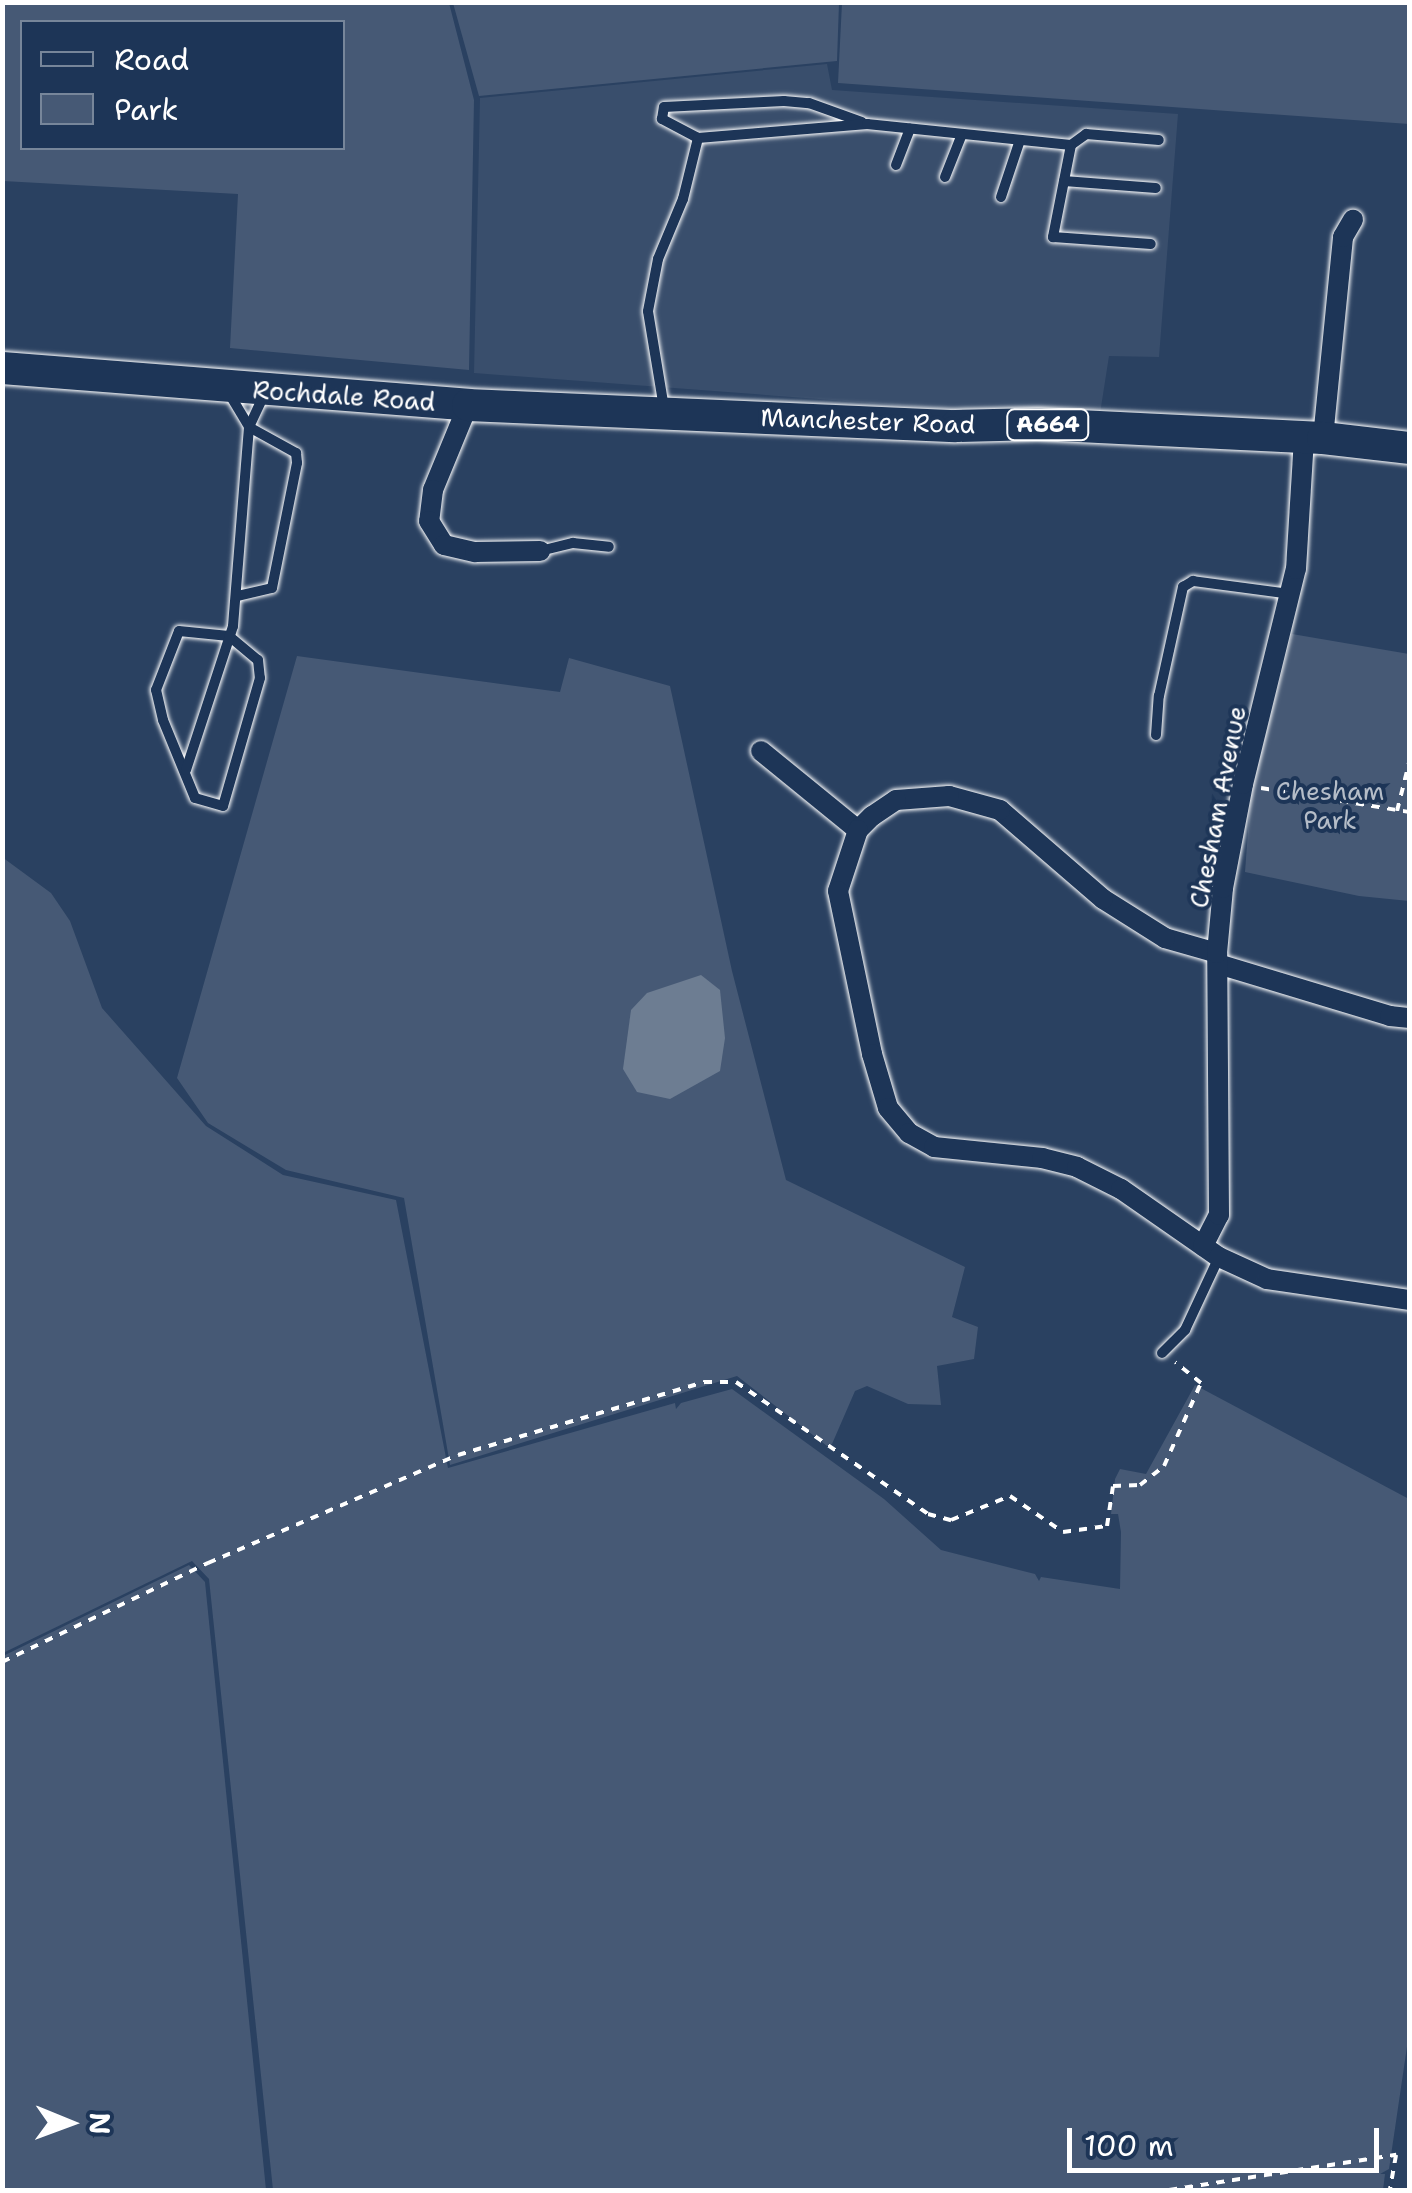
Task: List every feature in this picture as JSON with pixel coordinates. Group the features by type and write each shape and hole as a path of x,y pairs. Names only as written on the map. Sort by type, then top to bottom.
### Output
{"main road":[{"name":"Rochdale Road","path":"2,368 468,405 676,414"},
{"name":"Manchester Road","path":"676,414 1314,438 1410,448"}],"street":[{"name":"Chesham Avenue","path":"1211,1251 1220,1214 1217,958 1223,888 1242,784 1291,594 1344,237 1353,220"},
{"path":"468,405 432,490 429,521 444,544 475,552 540,551"},
{"path":"761,751 858,830"},
{"path":"1410,1018 1390,1016 1165,938 1103,899 1000,810 973,800 950,796 896,800 858,830 838,891 872,1054 888,1108 909,1133 934,1147 1042,1158 1077,1168 1121,1189 1211,1251 1267,1279 1410,1300"}],"lane":[{"path":"867,124 808,103 784,100 664,107 662,119 698,138 867,124 1071,145 1086,134 1159,140"},
{"path":"896,165 910,129"},
{"path":"945,177 962,134"},
{"path":"676,414 648,311 658,260 683,199 698,138"},
{"path":"1001,197 1020,140"},
{"path":"1071,145 1053,237 1151,244"},
{"path":"1064,182 1156,188"},
{"path":"224,386 249,427 296,454 297,463 272,588 237,596"},
{"path":"186,770 229,636 237,596 249,427 266,390"},
{"path":"540,551 573,543 609,547"},
{"path":"1156,735 1159,696 1183,588 1193,581 1291,594"},
{"path":"179,632 229,636 258,660 260,678 223,806 195,798 186,770 163,720 156,690 179,632"},
{"path":"1162,1352 1185,1330 1211,1251"}],"path":[{"path":"1396,811 1410,758"},
{"path":"1242,784 1410,812"},
{"path":"2,1662 208,1564 458,1456 704,1382 736,1382 928,1514 951,1520 1010,1496 1063,1532 1107,1526 1114,1486 1140,1485 1164,1466 1201,1383 1162,1352"},
{"path":"1169,2190 1396,2156 1390,2190"}],"shaded area":[{"path":"827,64 832,90 1178,114 1159,357 1109,356 1099,420 474,373 480,98"},
{"path":"701,975 720,990 725,1038 720,1071 670,1099 637,1092 623,1069 631,1010 647,993"}],"green space":[{"path":"2,3 449,3 474,100 469,370 230,348 238,194 3,181"},
{"path":"453,3 839,3 837,61 479,96"},
{"path":"842,3 1409,3 1409,124 838,83"},
{"name":"Chesham Park","path":"1292,634 1409,654 1409,901 1359,896 1245,872 1251,792"},
{"path":"297,656 560,692 569,658 670,686 732,971 786,1180 965,1267 952,1317 978,1327 974,1359 937,1366 941,1405 908,1404 867,1386 855,1391 832,1444 827,1446 737,1376 450,1465 404,1198 286,1170 208,1123 177,1078"},
{"path":"2,857 51,893 70,921 102,1008 206,1126 283,1175 396,1200 448,1468 675,1403 676,1409 681,1403 732,1389 884,1499 941,1550 1035,1574 1039,1581 1041,1577 1120,1589 1121,1532 1118,1514 1111,1514 1115,1479 1120,1469 1146,1474 1195,1385 1409,1499 1409,2033 1389,2169 1380,2174 1385,2174 1383,2190 273,2190 209,1579 192,1561 3,1653"},
{"path":"189,1565 205,1582 266,2190 3,2190 3,1656"}]}
